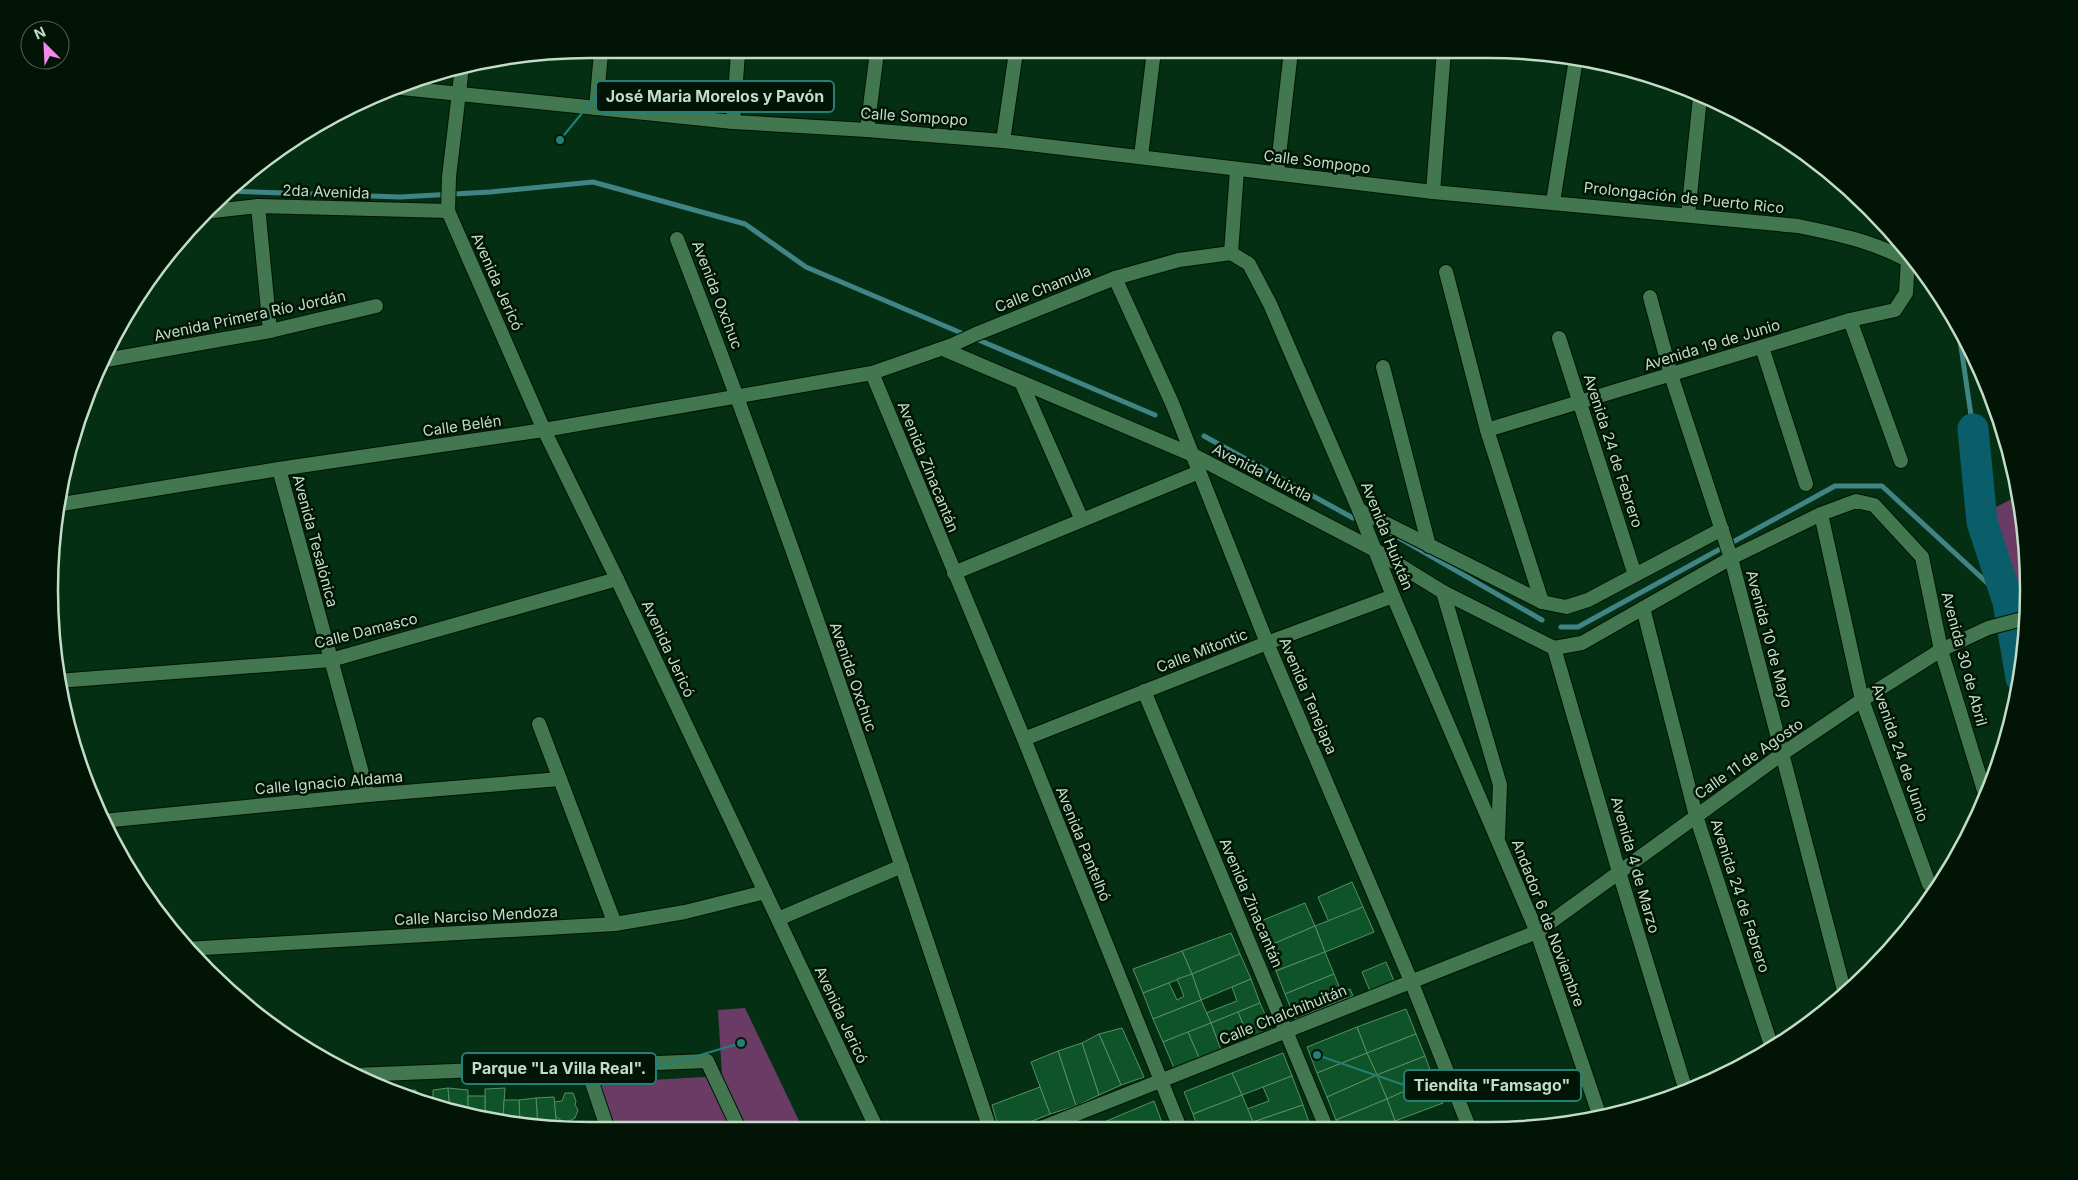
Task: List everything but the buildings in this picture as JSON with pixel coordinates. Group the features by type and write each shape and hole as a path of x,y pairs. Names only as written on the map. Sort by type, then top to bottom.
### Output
{"street":[{"path":"596,108 601,58"},
{"path":"733,122 738,58"},
{"path":"867,130 876,58"},
{"path":"1003,140 1015,58"},
{"path":"1141,156 1153,58"},
{"path":"1277,173 1291,58"},
{"path":"1433,192 1443,58"},
{"path":"1553,202 1575,65"},
{"name":"Avenida Jericó","path":"461,74 449,177 448,208 544,430 617,579 874,1122"},
{"name":"Calle Sompopo","path":"409,90 733,122 1003,140 1141,156 1237,170 1433,192"},
{"path":"1688,215 1700,101"},
{"path":"1231,253 1237,170"},
{"name":"Prolongación de Puerto Rico","path":"1433,192 1798,226 1857,239 1903,257"},
{"path":"258,206 270,331"},
{"name":"2da Avenida","path":"216,211 258,206 448,208"},
{"name":"Avenida Oxchuc","path":"677,239 739,397 902,866 988,1122"},
{"name":"Calle Chamula","path":"872,373 947,347 1115,278 1179,260 1231,253"},
{"name":"Avenida Huixtán","path":"1231,253 1249,264 1270,304 1359,510 1393,596 1498,842"},
{"name":"Avenida 19 de Junio","path":"1487,430 1850,320 1894,310 1906,293 1908,263"},
{"path":"1446,272 1487,430 1542,602"},
{"name":"Avenida Tenejapa","path":"1115,278 1193,455 1267,643 1411,981 1467,1122"},
{"name":"Avenida 10 de Mayo","path":"1650,296 1672,374 1730,554 1842,987"},
{"name":"Avenida Primera Río Jordán","path":"110,359 270,331 376,306"},
{"path":"1850,320 1901,461"},
{"name":"Avenida 24 de Febrero","path":"1559,338 1635,575"},
{"name":"Avenida Huixtla","path":"947,347 1022,384 1193,455 1375,550 1443,592 1554,648"},
{"path":"1762,347 1806,484"},
{"path":"1383,367 1429,546"},
{"name":"Calle Belén","path":"65,504 278,469 544,430 872,373"},
{"name":"Avenida Zinacantán","path":"872,373 954,573"},
{"path":"1022,384 1082,520"},
{"name":"Avenida Tesalónica","path":"278,469 368,795"},
{"path":"954,573 1199,472"},
{"name":"Avenida 30 de Abril","path":"1821,514 1856,501 1874,504 1922,557 1941,650 1983,786"},
{"path":"1359,510 1542,602 1566,607 1588,600 1722,531"},
{"path":"1554,648 1582,643 1730,554 1821,514"},
{"name":"Avenida 24 de Junio","path":"1821,514 1862,700 1929,884"},
{"name":"Avenida Pantelhó","path":"954,573 1024,740 1177,1122"},
{"name":"Calle Damasco","path":"66,680 331,660 617,579"},
{"name":"Andador 6 de Noviembre","path":"1443,592 1500,785 1498,842 1537,932 1598,1111"},
{"name":"Calle Mitontic","path":"1024,740 1267,643 1393,596"},
{"name":"Avenida 24 de Febrero","path":"1642,608 1696,816 1770,1041"},
{"name":"Calle 11 de Agosto","path":"1537,932 1782,754 1862,700 1941,650 1988,628 2019,620"},
{"name":"Avenida 4 de Marzo","path":"1554,648 1619,872 1684,1085"},
{"name":"Avenida Zinacantán","path":"1144,691 1324,1122"},
{"path":"539,724 615,924"},
{"name":"Calle Ignacio Aldama","path":"109,820 368,795 560,779"},
{"path":"778,919 902,866"},
{"name":"Calle Narciso Mendoza","path":"196,948 615,924 685,912 765,892"},
{"name":"Calle Chalchihuitán","path":"1057,1122 1537,932"},
{"path":"367,1074 707,1061 735,1122"},
{"path":"586,1065 605,1122"}],"shaded area":[{"path":"2012,499 2016,520 2020,587 1984,513"},
{"path":"745,1008 800,1122 610,1122 598,1083 722,1076 718,1010"}],"waterway":[{"path":"237,191 400,197 490,192 593,182 745,224 806,267 966,335"},
{"path":"974,338 1155,415"},
{"path":"1961,345 1973,429"},
{"path":"1973,429 1982,522 2008,602 2017,653"},
{"path":"1204,436 1353,518"},
{"path":"1561,627 1578,627 1835,486 1882,486 2008,602"},
{"path":"1389,532 1542,620"}],"place":[{"name":"José Maria Morelos y Pavón","path":"560,140"},
{"name":"Parque \"La Villa Real\".","path":"741,1043"},
{"name":"Tiendita \"Famsago\"","path":"1317,1055"}]}
